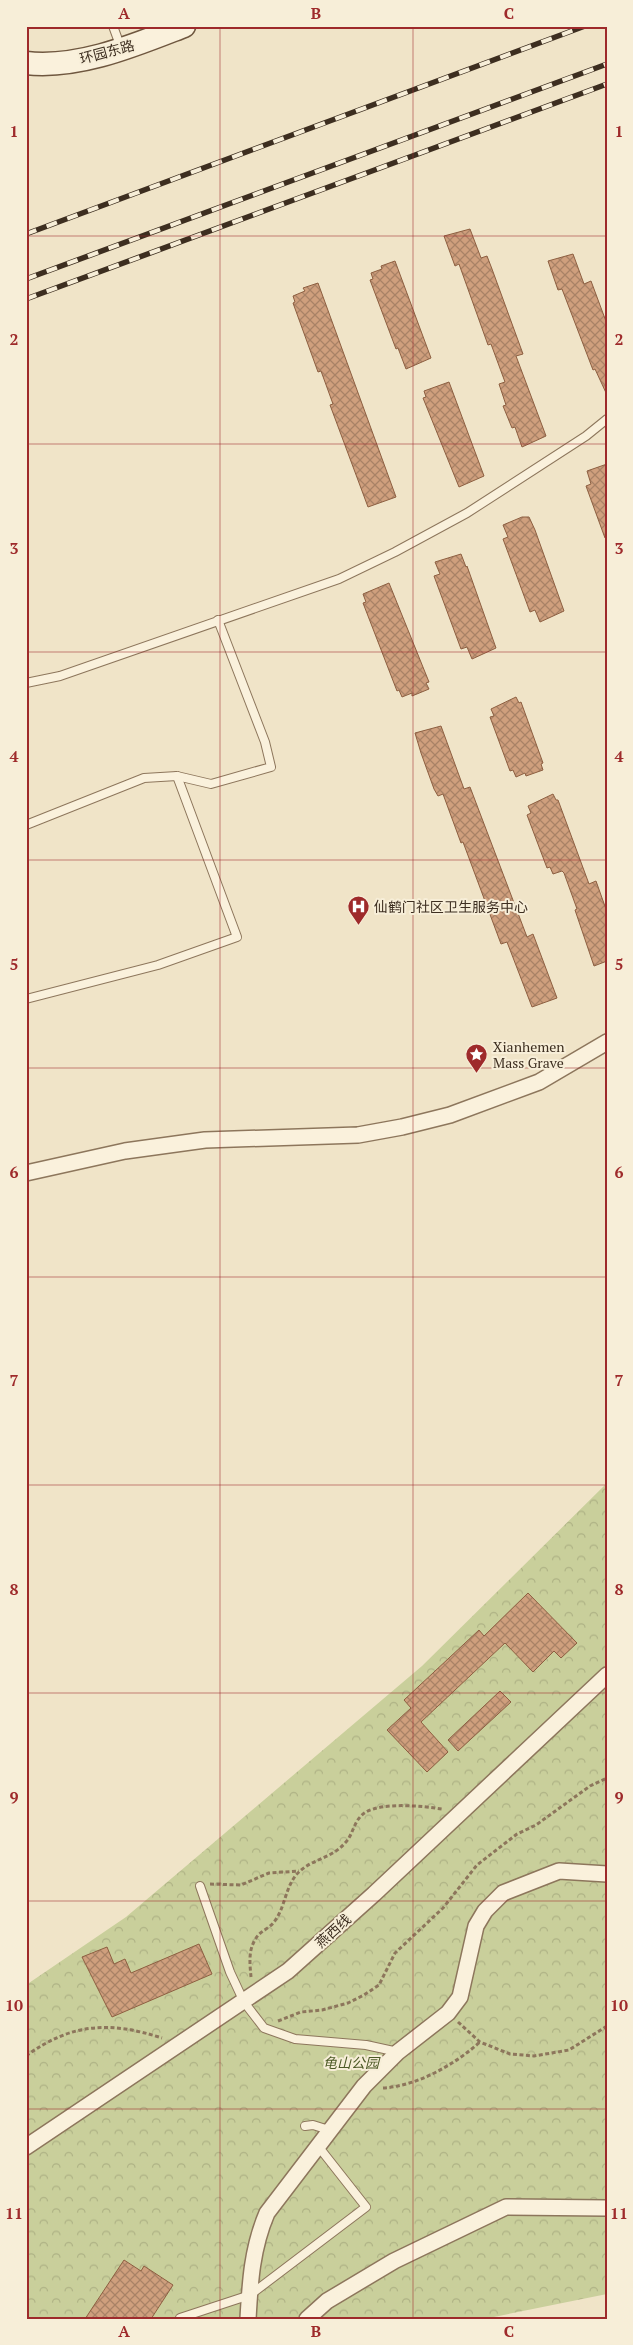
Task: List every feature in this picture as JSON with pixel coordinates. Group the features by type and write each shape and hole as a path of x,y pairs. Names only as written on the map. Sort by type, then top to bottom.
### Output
{"street":[{"name":"环园东路","path":"26,63 38,64 78,60 121,48 184,26"},
{"path":"26,1173 124,1151 205,1140 358,1135 402,1127 450,1115 539,1082 607,1042"},
{"name":"燕西线","path":"26,2147 288,1971 458,1816 607,1675"},
{"path":"248,2319 252,2258 267,2213 364,2086 398,2052 448,2014 460,1997 476,1926 485,1911 503,1893 560,1871 607,1874"},
{"path":"307,2319 327,2301 394,2261 506,2207 607,2208"}],"lane":[{"path":"113,26 121,48"},
{"path":"26,683 60,676 339,579 396,552 467,513 586,436 607,419"},
{"path":"26,824 144,778 177,776 211,784 271,767 265,742 218,620"},
{"path":"26,999 158,965 237,937 177,776"},
{"path":"200,1886 230,1972 244,2002 264,2028 295,2039 366,2045 398,2052"},
{"path":"304,2126 313,2125 329,2130"},
{"path":"180,2318 250,2295 366,2207 318,2146"}],"path":[{"path":"264,2028 301,2012 322,2010 348,2003 379,1985 395,1953 443,1908 477,1865 517,1834 536,1825 590,1786 607,1778"},
{"path":"200,1886 215,1882 241,1885 269,1873 299,1871 333,1855 347,1842 356,1821 367,1812 390,1807 423,1806 448,1810 458,1816"},
{"path":"244,2002 251,1978 250,1954 254,1940 274,1923 284,1898 299,1871"},
{"path":"448,2014 480,2042 510,2054 534,2056 569,2050 607,2026"},
{"path":"26,2056 66,2032 86,2027 122,2028 148,2033 166,2039 174,2048"},
{"path":"364,2086 375,2089 390,2088 421,2079 465,2055 480,2042"}],"green space":[{"name":"龟山公园","path":"607,1483 607,2294 484,2319 26,2319 26,1985 126,1917 422,1666"}],"building":[{"path":"470,229 481,258 487,256 492,269 523,354 516,356 546,436 522,447 515,427 512,428 503,406 506,405 499,384 505,382 491,344 488,345 459,264 455,266 444,236"},
{"path":"573,254 584,284 591,281 607,324 607,395 595,369 593,370 562,289 558,290 548,261"},
{"path":"395,261 431,358 406,369 398,348 396,349 370,280 373,279 371,273 382,269 381,266"},
{"path":"318,283 396,497 368,507 330,405 333,404 321,371 318,372 293,303 295,302 293,296 305,291 303,288"},
{"path":"449,382 484,476 459,487 423,398 426,397 424,391"},
{"path":"607,464 607,537 605,538 586,486 591,484 587,471"},
{"path":"522,517 529,517 535,530 564,611 540,622 535,610 530,612 503,539 508,537 503,525"},
{"path":"461,554 496,648 472,659 467,647 461,649 434,576 440,574 435,562"},
{"path":"389,583 429,682 426,683 429,689 412,696 412,693 402,697 399,690 397,691 363,603 366,602 363,594"},
{"path":"516,697 519,703 521,702 543,763 541,764 543,770 526,776 525,773 516,777 513,770 510,771 490,717 494,716 491,709"},
{"path":"441,726 464,789 470,787 527,937 533,934 557,998 532,1007 507,942 501,944 443,794 438,796 434,789 415,733"},
{"path":"553,794 556,800 558,800 589,884 596,881 607,912 607,961 594,966 564,873 562,871 553,874 550,867 547,868 527,815 531,813 528,806"},
{"path":"528,1593 577,1643 561,1658 554,1651 533,1672 505,1643 421,1722 448,1752 427,1772 387,1730 411,1708 404,1700 479,1630 484,1636"},
{"path":"500,1691 511,1702 458,1751 448,1740"},
{"path":"199,1944 212,1974 112,2017 82,1957 107,1947 114,1964 125,1959 131,1973"},
{"path":"124,2260 141,2271 144,2266 173,2285 151,2319 85,2319"}],"railway":[{"path":"26,234 585,26"},
{"path":"26,279 607,64"},
{"path":"26,299 607,84"}],"place":[{"name":"仙鹤门社区卫生服务中心","path":"358,926"},
{"name":"Xianhemen Mass Grave","path":"477,1074"}]}
